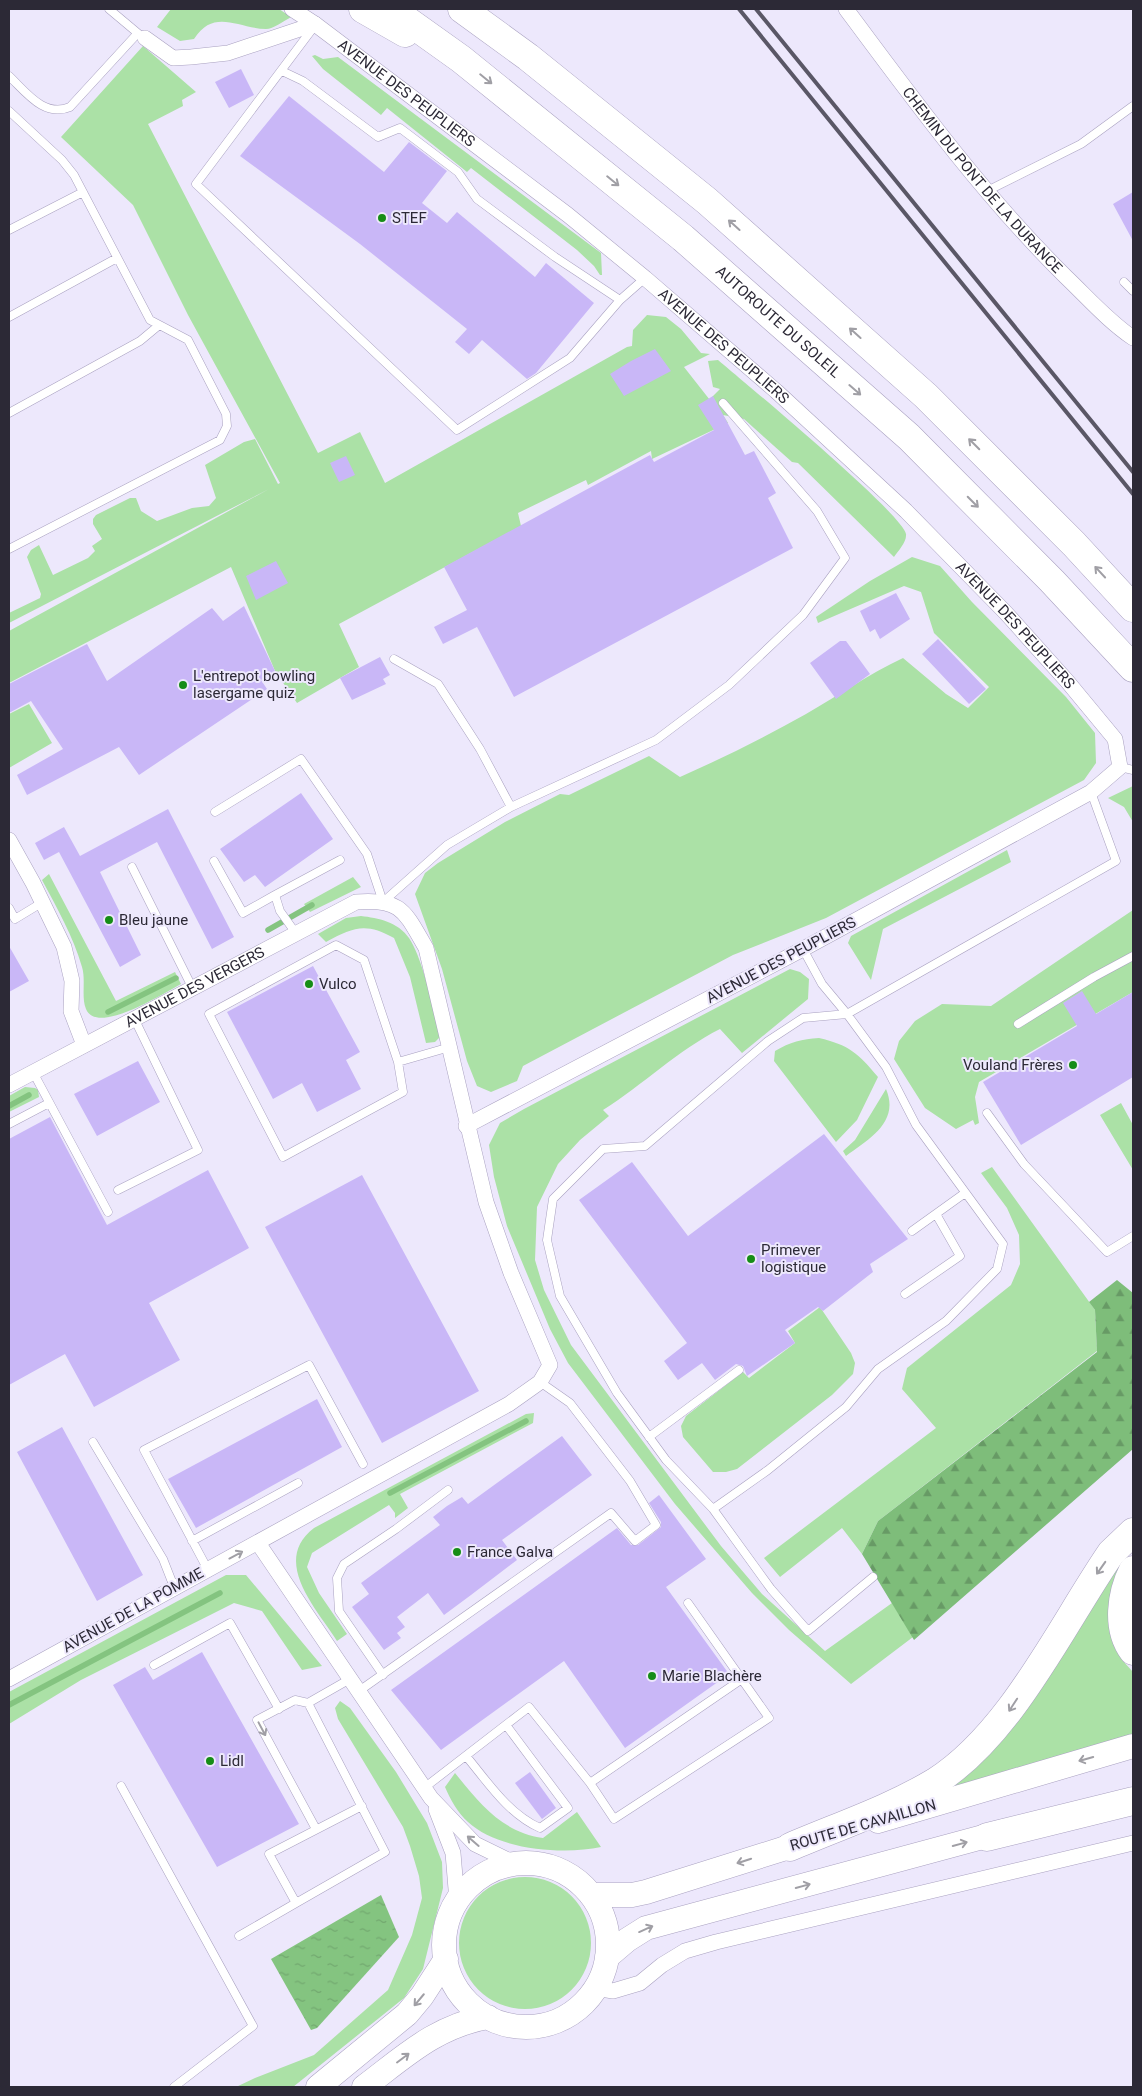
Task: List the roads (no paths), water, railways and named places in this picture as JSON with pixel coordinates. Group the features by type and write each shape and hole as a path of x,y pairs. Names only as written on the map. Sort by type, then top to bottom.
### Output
{"highway":[{"path":"363,9 391,26 461,59"},
{"name":"AUTOROUTE DU SOLEIL","path":"391,9 461,59 683,238 909,437 1052,581 1133,668"},
{"path":"462,9 528,56 707,201 919,390 1074,544 1133,608"},
{"path":"790,1847 901,1800 936,1781 965,1758 1002,1722 1111,1553 1133,1532"},
{"path":"1133,1570 1127,1582 1122,1624 1127,1643 1133,1651"},
{"path":"988,1837 1133,1801"}],"main road":[{"name":"ROUTE DE CAVAILLON","path":"591,1896 632,1895 646,1892 790,1847 1133,1746"},
{"path":"607,1957 627,1940 646,1928 988,1837 1133,1790"},
{"path":"516,1864 531,1864 561,1871 578,1881 591,1896 605,1925 607,1957 596,1988 578,2008 554,2022 527,2027 514,2026 488,2017 468,2002 460,1993 448,1971 446,1929 457,1901 476,1880 488,1872 516,1864"},
{"path":"318,2087 407,2014 422,1996 446,1959"},
{"path":"364,2087 413,2050 450,2026 488,2017"}],"street":[{"name":"AVENUE DES PEUPLIERS","path":"292,9 315,24 568,216 645,278 776,391 899,505 1006,613 1067,681 1115,739 1126,769 1091,792 803,949 466,1126"},
{"name":"CHEMIN DU PONT DE LA DURANCE","path":"846,9 950,149 1036,247 1117,327 1133,338"},
{"path":"141,36 173,58 191,57 228,53 315,24"},
{"path":"9,840 43,902 64,947 72,981 71,1011 84,1045"},
{"name":"AVENUE DES VERGERS","path":"9,1085 295,932 356,902 384,902"},
{"path":"384,902 399,906 409,918 426,948 450,1047 466,1126 496,1228 511,1273 550,1365 540,1382"},
{"name":"AVENUE DE LA POMME","path":"9,1679 509,1404 540,1382"},
{"path":"258,1543 428,1793 475,1844 516,1864"},
{"path":"428,1793 453,1853 457,1901"},
{"path":"596,1988 613,1991 640,1983 662,1965 685,1951 716,1942 1133,1843"}],"lane":[{"path":"9,76 36,102 48,110 61,111 70,107 141,36 109,9"},
{"path":"315,24 282,71 196,184 457,430 570,358 620,300 645,278"},
{"path":"282,71 303,81 378,137 400,128 458,172 477,199 555,257 620,300"},
{"path":"987,191 1081,144 1133,106"},
{"path":"9,110 62,160 83,192 150,320 158,326 178,333 188,340 226,414 227,426 225,434 220,440 9,549"},
{"path":"9,230 83,192"},
{"path":"9,317 117,258"},
{"path":"1124,282 1133,290"},
{"path":"9,413 140,341 158,326"},
{"path":"215,812 301,760 366,854 384,902 447,845 511,808 656,740 729,685 803,615 845,558 817,511 723,403"},
{"path":"394,659 438,684 480,749 511,808"},
{"path":"873,1577 808,1631 771,1589 712,1509 687,1484 617,1393 560,1296 547,1240 553,1199 603,1149 645,1146 768,1041 803,1018 847,1014 1116,861 1091,792"},
{"path":"214,861 243,913 340,860"},
{"path":"132,867 192,987"},
{"path":"275,895 280,911 295,932"},
{"path":"9,908 15,919 43,902"},
{"path":"336,945 364,960 398,1062 403,1092 283,1157 209,1014 336,945"},
{"path":"712,1509 768,1470 846,1406 878,1369 946,1321 997,1269 1003,1244 916,1125 886,1067 822,984 803,949"},
{"path":"1018,1024 1094,977 1133,956"},
{"path":"118,1190 198,1150 134,1018"},
{"path":"398,1062 450,1047"},
{"path":"33,1072 108,1212"},
{"path":"9,1124 49,1103"},
{"path":"987,1113 1024,1164 1107,1252 1133,1236"},
{"path":"912,1231 966,1193"},
{"path":"905,1294 960,1256 936,1214"},
{"path":"208,1570 144,1450 309,1365 363,1464"},
{"path":"649,1437 740,1370"},
{"path":"316,1829 257,1720 295,1700 308,1703 383,1675 611,1513 635,1541 656,1525 630,1481 570,1403 540,1382"},
{"path":"93,1442 163,1559 174,1587"},
{"path":"192,1541 298,1483"},
{"path":"383,1675 339,1611 337,1578 344,1564 396,1529 448,1490"},
{"path":"428,1793 466,1756 529,1707 590,1783 614,1819 769,1718 688,1603"},
{"path":"154,1666 230,1623 279,1709"},
{"path":"590,1783 742,1679"},
{"path":"238,1936 386,1852 308,1703"},
{"path":"466,1756 512,1810 527,1822 540,1828 568,1808 506,1725"},
{"path":"121,1786 253,2026 174,2087"},
{"path":"296,1903 269,1854 362,1806"}],"water":[{"path":"381,1895 399,1937 317,2028 311,2030 271,1959"}],"waterway":[{"path":"268,930 312,905"},
{"path":"108,1012 176,978"},
{"path":"9,1106 29,1095"},
{"path":"390,1493 526,1421"},
{"path":"9,1705 220,1593"}],"railway":[{"path":"739,9 1133,494"},
{"path":"756,9 1133,472"}],"place":[{"name":"STEF","path":"382,218"},
{"name":"L'entrepot bowling lasergame quiz","path":"183,685"},
{"name":"Bleu jaune","path":"109,920"},
{"name":"Vulco","path":"309,984"},
{"name":"Vouland Frères","path":"1073,1065"},
{"name":"Primever logistique","path":"751,1259"},
{"name":"France Galva","path":"457,1552"},
{"name":"Marie Blachère","path":"652,1676"},
{"name":"Lidl","path":"210,1761"}]}
